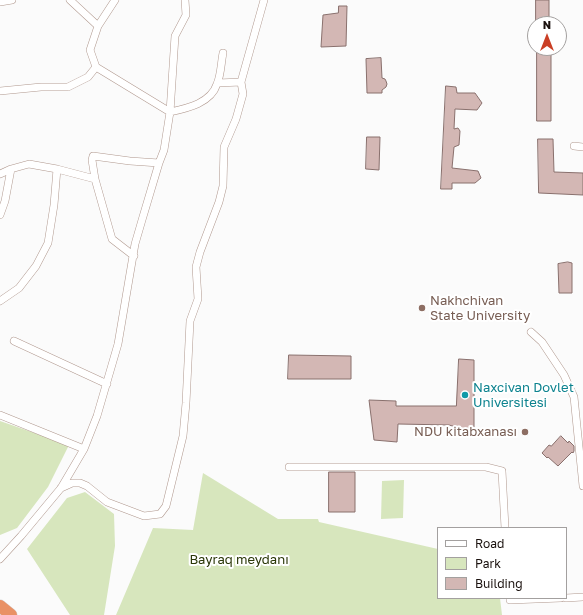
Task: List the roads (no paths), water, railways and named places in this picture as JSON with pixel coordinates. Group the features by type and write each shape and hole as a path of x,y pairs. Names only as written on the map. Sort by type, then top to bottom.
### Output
{"highway":[{"path":"0,606 11,615"}],"street":[{"path":"0,2 12,0"},
{"path":"70,0 98,26"},
{"path":"115,0 98,26 90,50 96,67 170,112 194,106 212,94 218,83 223,53"},
{"path":"0,559 61,488 84,449 97,416 118,344 135,244 164,150 170,112 175,36 186,15 185,0"},
{"path":"61,488 72,483 80,482 107,502 144,516 160,514 166,506 183,436 190,321 198,299 196,267 200,252 219,202 223,186 224,147 236,119 243,94 241,82 264,0"},
{"path":"0,91 68,87 88,77 96,67"},
{"path":"218,83 241,82"},
{"path":"574,146 583,147"},
{"path":"134,256 112,239 96,179 92,160 93,156 160,163"},
{"path":"0,174 29,164 57,169 96,179"},
{"path":"0,215 5,201 11,169"},
{"path":"0,301 19,288 36,266 48,243 54,206 57,169"},
{"path":"531,332 542,342 564,375 574,398 583,486"},
{"path":"14,341 106,384"},
{"path":"0,415 84,449"},
{"path":"289,467 486,467 502,471 506,527"},
{"path":"567,598 583,597"},
{"path":"510,599 536,599"}],"place":[{"name":"Nakhchivan State University","path":"422,308"},
{"name":"Naxcivan Dovlet Universitesi","path":"465,395"},
{"name":"NDU kitabxanası","path":"525,432"}],"park label":[{"name":"Bayraq meydanı","path":"239,560"}]}
